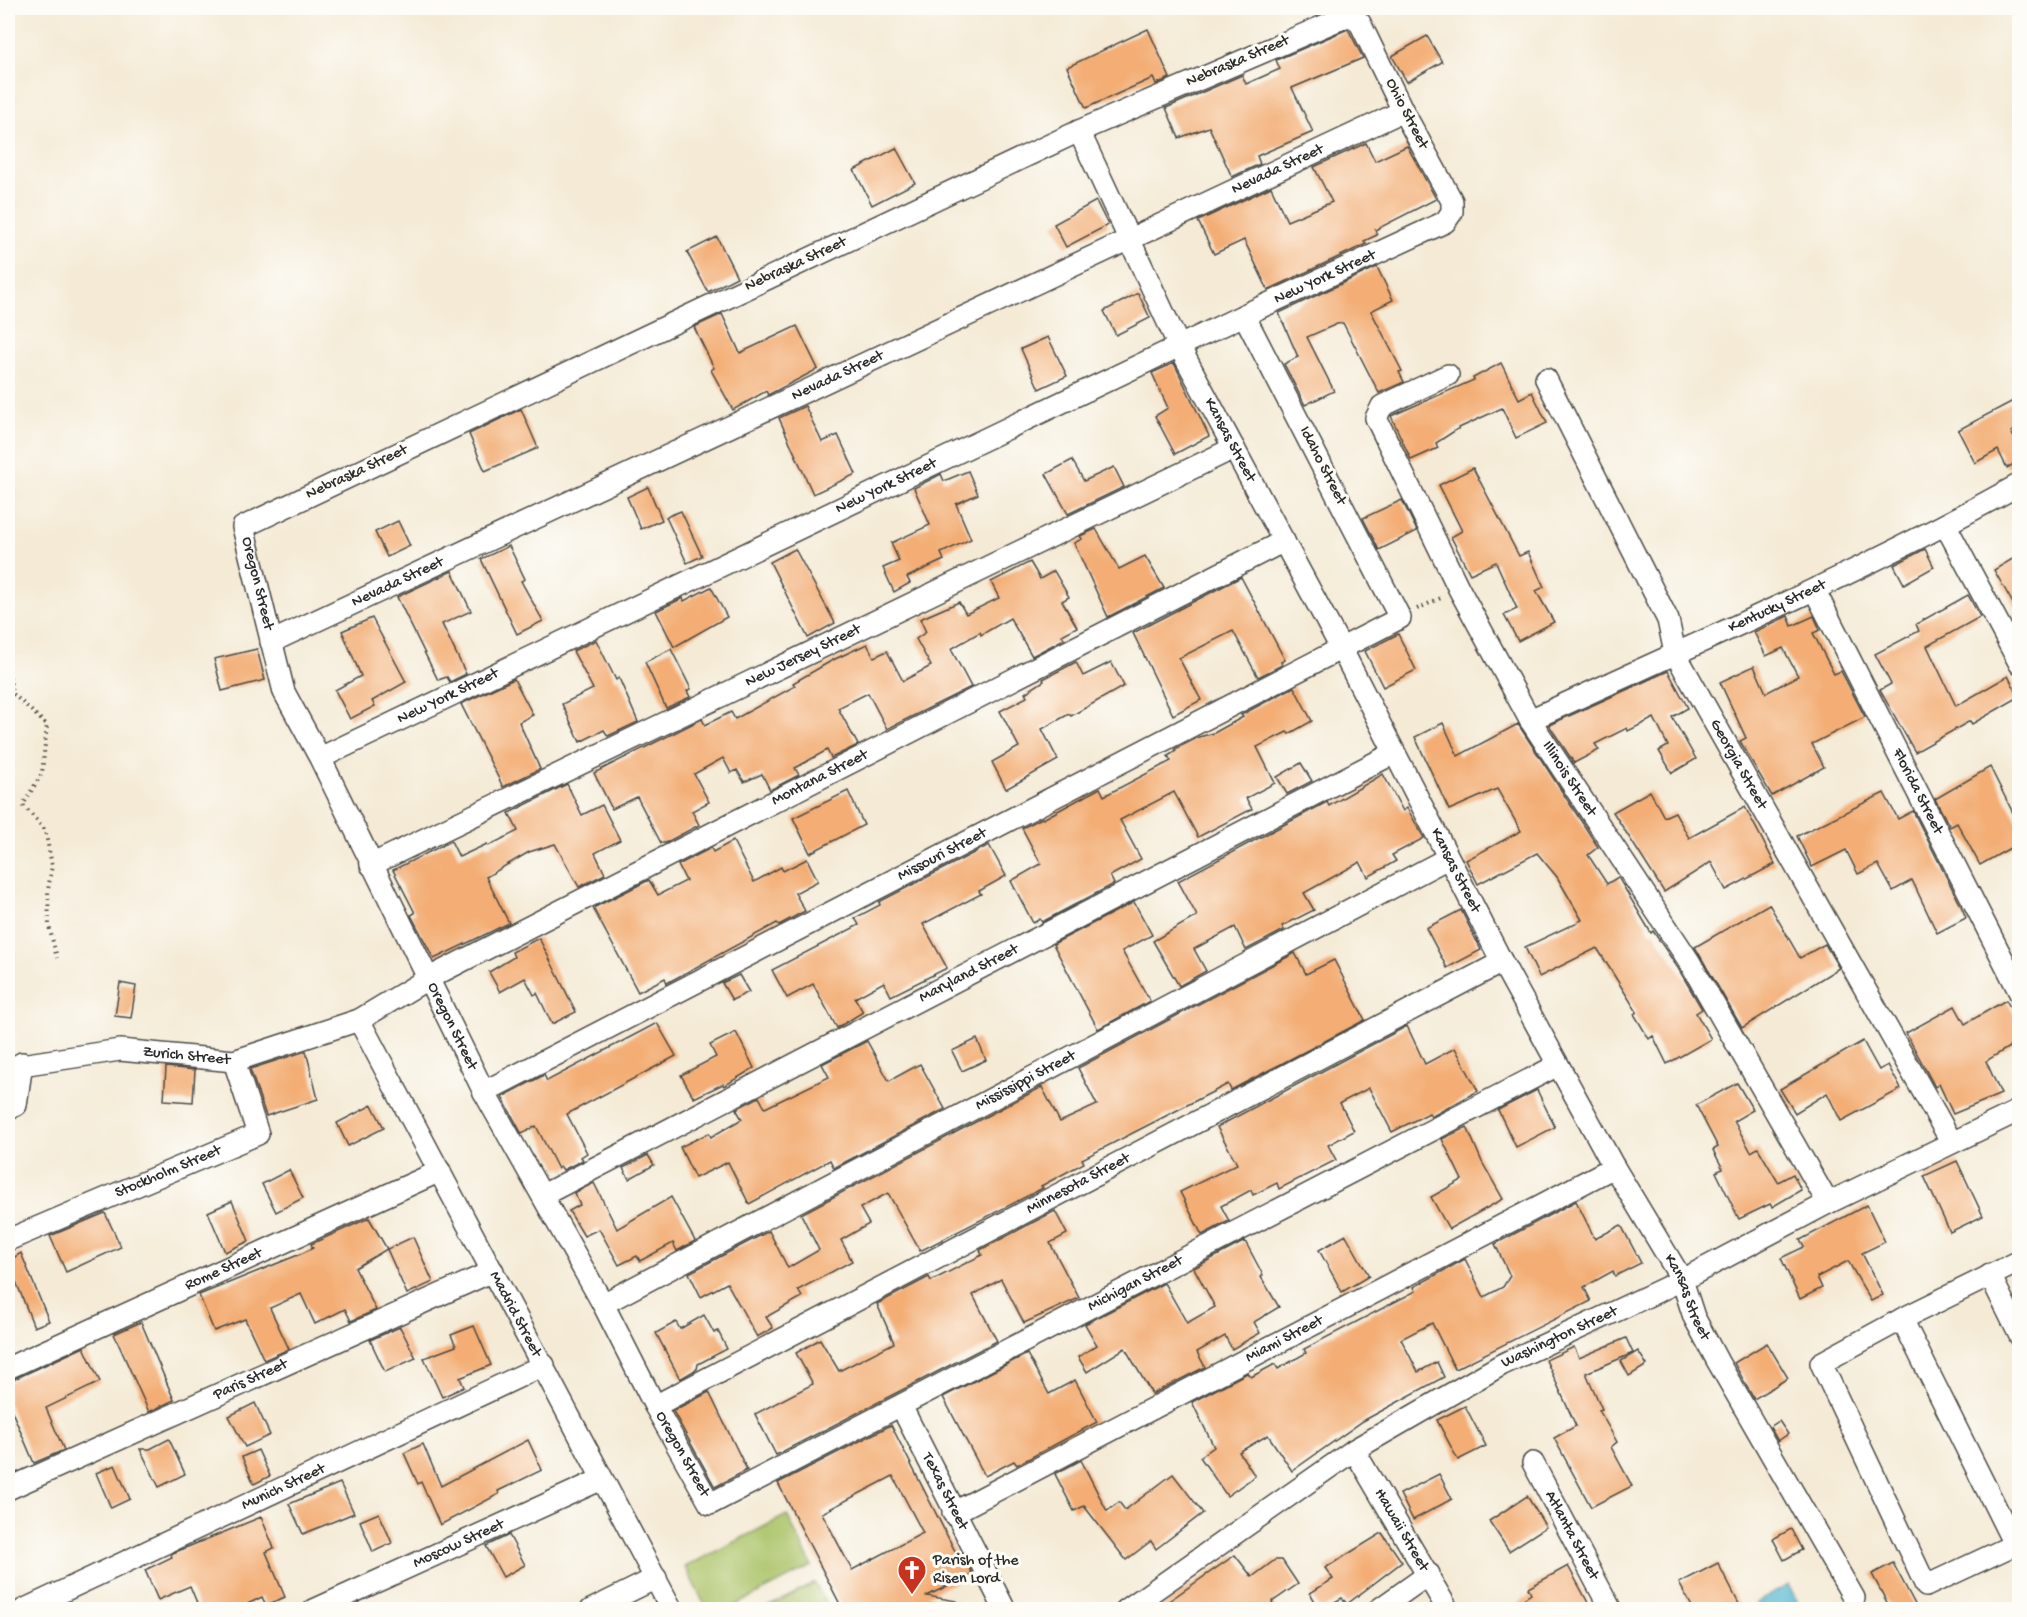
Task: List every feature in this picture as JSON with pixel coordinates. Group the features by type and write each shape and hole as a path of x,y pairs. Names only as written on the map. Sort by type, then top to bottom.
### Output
{"street":[{"name":"Nebraska Street","path":"243,527 1078,131 1347,16 1355,18"},
{"name":"Ohio Street","path":"1355,18 1360,23 1403,111 1452,201 1452,212"},
{"name":"Nevada Street","path":"271,642 1403,111"},
{"name":"Kansas Street","path":"1078,131 1179,346 1341,648 1502,962 1614,1167 1682,1280 1694,1317 1718,1362 1854,1598"},
{"name":"New York Street","path":"320,758 1244,315 1445,222 1452,212"},
{"name":"Idaho Street","path":"1244,315 1400,618"},
{"name":"Illinois Street","path":"1448,375 1382,406 1376,418 1459,590 1530,720 1689,962 1828,1203"},
{"name":"Georgia Street","path":"1546,379 1668,620 1675,653 1951,1141"},
{"name":"New Jersey Street","path":"371,866 1234,448"},
{"name":"Kentucky Street","path":"1530,720 1815,591 1946,526 2019,484"},
{"path":"1946,526 2014,638 2019,664"},
{"name":"Oregon Street","path":"243,527 284,692 320,758 371,866 484,1092 603,1304 710,1504"},
{"name":"Montana Street","path":"359,1020 429,978 1284,541"},
{"name":"Florida Street","path":"1815,591 2019,993"},
{"name":"Missouri Street","path":"484,1092 1400,618"},
{"name":"Maryland Street","path":"543,1195 1394,753"},
{"name":"Mississippi Street","path":"603,1304 1448,858"},
{"name":"Minnesota Street","path":"656,1406 1502,962"},
{"name":"Zurich Street","path":"15,1065 120,1050 234,1061 359,1020"},
{"name":"Madrid Street","path":"359,1020 672,1610"},
{"name":"Stockholm Street","path":"8,1240 258,1134 234,1061"},
{"path":"8,1109 16,1106 15,1065"},
{"name":"Michigan Street","path":"710,1504 1558,1065"},
{"name":"Washington Street","path":"1126,1610 1354,1450 1501,1365 1682,1280 1828,1203 1951,1141 2019,1110"},
{"name":"Miami Street","path":"954,1513 1614,1167"},
{"name":"Rome Street","path":"8,1368 440,1171"},
{"path":"1902,1318 2017,1543 1926,1586 1821,1363 1902,1318 2019,1261"},
{"name":"Paris Street","path":"8,1489 493,1271"},
{"path":"1990,1275 2019,1336"},
{"name":"Munich Street","path":"23,1610 544,1365"},
{"name":"Texas Street","path":"901,1406 1005,1610"},
{"name":"Hawaii Street","path":"1354,1450 1429,1574 1448,1610"},
{"name":"Atlanta Street","path":"1533,1463 1611,1610"},
{"name":"Moscow Street","path":"314,1610 602,1479"},
{"path":"1378,1610 1429,1574"},
{"path":"591,1610 656,1578"}],"path":[{"path":"1400,618 1459,590"},
{"path":"8,665 12,693 47,725 42,773 23,805 45,830 52,865 48,890 49,927 57,958"}],"green space":[{"path":"787,1515 812,1566 728,1609 707,1609 685,1567"},
{"path":"815,1583 829,1609 764,1609"}],"water":[{"path":"1788,1585 1802,1609 1760,1609 1756,1603"}],"building":[{"path":"1148,29 1170,78 1156,84 1153,78 1086,108 1067,67"},
{"path":"1348,29 1363,58 1292,88 1313,132 1257,156 1260,164 1232,177 1209,127 1179,138 1166,108 1242,75 1246,84 1280,69 1276,60"},
{"path":"1427,36 1442,62 1407,82 1392,56"},
{"path":"1366,143 1375,161 1407,146 1436,199 1375,230 1377,235 1364,241 1366,244 1268,290 1244,240 1214,254 1198,221 1271,187 1287,221 1332,202 1314,167"},
{"path":"896,148 915,183 872,205 854,170"},
{"path":"1096,201 1108,225 1066,247 1054,224"},
{"path":"717,237 737,277 708,292 687,252"},
{"path":"1377,267 1393,300 1371,311 1402,371 1399,372 1404,382 1379,393 1343,323 1337,324 1307,337 1334,391 1305,405 1284,364 1298,357 1279,313"},
{"path":"1138,293 1150,318 1116,335 1104,311"},
{"path":"722,314 740,353 797,326 818,369 768,395 766,391 733,410 711,370 714,368 694,327"},
{"path":"1048,337 1067,376 1039,389 1021,349"},
{"path":"1174,363 1209,436 1175,454 1155,416 1168,408 1152,373"},
{"path":"1501,363 1519,399 1532,392 1547,423 1516,438 1502,408 1459,428 1436,443 1438,448 1411,460 1391,416 1474,380 1473,378"},
{"path":"2013,401 2019,413 2019,427 2011,432 2019,447 2019,461 2007,468 1998,450 1975,463 1958,430"},
{"path":"805,406 822,442 838,435 856,474 813,494 779,418"},
{"path":"521,409 538,448 485,471 469,434"},
{"path":"1072,460 1084,481 1114,467 1124,487 1068,514 1046,474"},
{"path":"1473,468 1519,556 1528,552 1544,587 1536,591 1554,622 1518,641 1504,615 1517,609 1496,562 1470,574 1451,537 1462,531 1439,485"},
{"path":"968,471 978,494 956,504 971,539 941,553 944,560 907,577 910,583 894,592 883,568 899,561 891,543 930,525 914,488 941,474 944,481"},
{"path":"648,487 662,520 641,529 627,497"},
{"path":"1402,500 1417,531 1379,550 1363,518"},
{"path":"681,511 702,556 687,563 666,517"},
{"path":"398,521 410,546 387,557 375,532"},
{"path":"1096,529 1119,569 1145,556 1164,588 1108,617 1074,543 1082,539 1080,536"},
{"path":"509,546 525,579 521,581 543,621 517,634 481,559"},
{"path":"795,549 835,623 808,638 770,562"},
{"path":"1925,549 1934,567 1904,584 1894,565"},
{"path":"2019,555 2019,614 1994,570"},
{"path":"1030,562 1040,579 1054,571 1069,597 1062,601 1077,627 1062,635 1064,639 1032,656 1010,618 981,635 980,632 951,649 971,687 887,729 868,693 838,708 858,745 831,758 827,750 795,768 799,775 770,790 762,774 744,782 737,770 731,773 723,758 694,774 709,802 692,811 699,825 665,843 661,843 637,797 612,809 594,773 702,719 705,725 731,712 735,719 795,686 793,683 833,660 867,644 874,657 887,651 903,681 931,666 916,639 926,632 920,619 959,602 966,614 999,598 991,582"},
{"path":"452,571 471,611 442,624 466,674 450,682 447,677 438,680 397,597"},
{"path":"1241,577 1285,660 1281,662 1282,665 1258,677 1233,631 1179,658 1201,700 1173,715 1133,633"},
{"path":"711,587 727,617 674,647 656,611 683,598 684,601"},
{"path":"1968,595 1980,617 1927,646 1956,706 2008,676 2019,697 1972,724 1970,721 1915,752 1880,690 1891,684 1875,654 1919,631 1916,624"},
{"path":"1788,616 1792,626 1814,616 1820,630 1813,633 1834,674 1841,671 1865,717 1812,744 1824,767 1772,796 1740,741 1746,738 1720,682 1754,666 1766,693 1798,676 1783,648 1766,656 1754,632"},
{"path":"372,618 406,682 372,701 375,706 350,719 335,690 361,676 342,631"},
{"path":"1398,634 1416,670 1383,687 1365,651"},
{"path":"596,640 616,680 619,678 638,722 608,736 604,730 580,742 562,704 593,689 573,651"},
{"path":"257,649 265,680 222,691 214,659"},
{"path":"671,649 691,689 687,691 690,697 666,708 645,662"},
{"path":"1076,662 1083,676 1111,662 1124,686 1071,716 1069,714 1042,729 1058,760 1006,789 992,762 1019,747 1000,711 1027,697 1025,693 1044,681 1043,679"},
{"path":"1668,671 1688,708 1672,717 1696,759 1672,773 1659,751 1668,746 1654,718 1595,744 1599,750 1574,763 1549,725"},
{"path":"514,679 533,715 519,722 540,769 503,787 461,704"},
{"path":"1294,687 1312,721 1289,734 1287,732 1257,747 1275,783 1246,798 1252,809 1198,837 1174,792 1120,820 1141,859 1110,876 1114,884 1042,922 1040,919 1033,923 1011,881 1041,864 1022,828 1100,788 1104,796 1171,761 1168,756 1176,751 1175,749 1199,737 1214,733 1243,717 1241,715"},
{"path":"1443,723 1458,756 1518,724 1598,847 1588,855 1607,884 1618,877 1651,933 1653,931 1678,968 1702,1009 1696,1013 1711,1039 1667,1064 1653,1036 1649,1039 1634,1014 1637,1012 1597,948 1539,977 1525,947 1582,920 1557,877 1537,853 1478,884 1466,860 1521,831 1497,789 1449,810 1415,737"},
{"path":"1301,763 1312,781 1287,794 1277,777"},
{"path":"1990,767 2019,825 2019,843 1980,865 1957,823 1950,827 1935,799"},
{"path":"1383,774 1403,811 1407,808 1424,838 1392,855 1396,861 1368,877 1360,862 1304,893 1314,910 1282,926 1284,930 1246,950 1235,927 1194,949 1206,971 1179,986 1153,941 1197,916 1178,881 1327,802 1329,806"},
{"path":"567,784 582,815 602,805 620,840 595,853 605,874 579,887 555,844 529,852 486,877 509,923 434,959 411,915 415,913 393,870 451,841 459,857 487,844 488,846 518,831 509,813"},
{"path":"848,791 864,825 810,853 793,818"},
{"path":"1650,791 1664,817 1675,812 1689,838 1745,807 1775,864 1726,890 1711,862 1664,892 1613,812"},
{"path":"1884,793 1898,819 1913,811 1966,918 1937,933 1912,880 1893,891 1878,864 1858,874 1846,850 1812,867 1797,836"},
{"path":"733,841 754,882 781,867 783,871 807,859 818,881 795,893 805,911 779,925 777,923 667,983 665,978 638,992 593,908 649,880 658,895 686,881 678,865 711,848 713,852"},
{"path":"989,845 1006,876 979,891 981,894 923,924 947,968 891,996 884,982 855,998 863,1012 837,1028 813,984 787,998 772,970 859,925 855,918 880,905 879,902"},
{"path":"1134,902 1152,935 1122,951 1150,1001 1098,1029 1053,944"},
{"path":"1769,904 1800,958 1825,944 1839,968 1742,1028 1695,947"},
{"path":"1461,910 1481,950 1447,968 1426,928"},
{"path":"539,938 576,1012 552,1024 537,993 534,995 525,978 500,992 489,972 514,957 512,952"},
{"path":"1295,953 1306,974 1334,960 1365,1020 1231,1090 1228,1084 1082,1159 1084,1163 1041,1186 1043,1188 920,1251 888,1193 860,1208 869,1224 841,1240 852,1261 798,1290 802,1297 766,1317 773,1328 757,1337 727,1283 701,1297 689,1273 769,1231 788,1268 819,1250 801,1214 1042,1087 1060,1122 1097,1105 1078,1068"},
{"path":"739,975 749,992 732,1000 722,983"},
{"path":"120,983 136,986 131,1018 115,1016"},
{"path":"2006,1000 2019,1023 2019,1041 1986,1061 2001,1094 1953,1114 1939,1084 1935,1087 1906,1033 1955,1006 1965,1024"},
{"path":"657,1023 676,1056 567,1114 587,1153 581,1157 583,1160 563,1170 561,1167 558,1169 536,1126 522,1134 502,1097 544,1075 547,1081"},
{"path":"1407,1026 1425,1064 1455,1048 1478,1091 1431,1117 1429,1113 1392,1132 1369,1088 1340,1103 1354,1131 1328,1145 1336,1160 1279,1189 1277,1183 1253,1195 1251,1190 1221,1206 1229,1221 1202,1235 1180,1192 1237,1164 1217,1127"},
{"path":"736,1032 754,1068 724,1086 723,1084 694,1098 681,1075 716,1057 710,1045"},
{"path":"977,1039 986,1060 962,1071 952,1051"},
{"path":"867,1041 889,1081 920,1064 945,1109 834,1168 830,1160 749,1204 728,1162 695,1178 680,1147 709,1133 711,1137 742,1119 736,1109 759,1097 765,1108 829,1077 822,1064"},
{"path":"1863,1041 1879,1070 1888,1065 1901,1089 1841,1121 1827,1093 1795,1113 1780,1089"},
{"path":"306,1051 318,1099 266,1116 250,1069"},
{"path":"166,1067 195,1070 193,1102 164,1100"},
{"path":"1737,1083 1753,1110 1734,1121 1751,1152 1758,1148 1778,1182 1793,1174 1801,1190 1772,1207 1770,1204 1739,1219 1716,1172 1723,1169 1713,1150 1718,1147 1696,1105"},
{"path":"1537,1090 1555,1127 1516,1147 1498,1110"},
{"path":"372,1105 384,1128 348,1146 337,1123"},
{"path":"1467,1127 1482,1162 1503,1199 1449,1229 1431,1197 1462,1180 1442,1139"},
{"path":"648,1155 654,1165 629,1179 623,1168"},
{"path":"1957,1161 1983,1216 1950,1232 1924,1176"},
{"path":"289,1170 303,1198 276,1212 262,1184"},
{"path":"594,1183 617,1229 671,1197 695,1241 677,1251 673,1243 640,1261 637,1256 619,1265 599,1229 584,1236 569,1211 580,1205 574,1193"},
{"path":"232,1201 249,1241 225,1252 208,1212"},
{"path":"1576,1201 1595,1239 1621,1225 1641,1263 1615,1276 1613,1271 1584,1287 1591,1301 1455,1369 1432,1323 1401,1339 1418,1372 1437,1362 1444,1377 1363,1421 1292,1471 1268,1435 1239,1452 1255,1476 1227,1496 1200,1457 1214,1447 1192,1402 1247,1373 1251,1377 1275,1364 1278,1369 1306,1353 1304,1349 1416,1291 1414,1287 1465,1259 1484,1297 1503,1287 1510,1276 1495,1244"},
{"path":"1867,1205 1885,1242 1862,1253 1883,1295 1871,1301 1848,1261 1817,1277 1822,1288 1800,1299 1781,1258 1804,1247 1800,1240"},
{"path":"1055,1211 1067,1234 1050,1243 1079,1298 1024,1323 1001,1279 973,1295 997,1341 776,1455 755,1414 813,1384 796,1353 820,1339 839,1371 894,1343 877,1304 929,1277 931,1281 982,1255 980,1250"},
{"path":"105,1213 121,1247 66,1272 50,1236"},
{"path":"369,1218 387,1249 355,1268 376,1310 351,1321 345,1309 315,1324 301,1294 270,1308 289,1349 264,1360 245,1319 214,1331 199,1295 303,1253 313,1248 311,1244"},
{"path":"1346,1235 1369,1276 1342,1292 1319,1250"},
{"path":"413,1237 433,1282 407,1294 387,1249"},
{"path":"1245,1241 1263,1275 1261,1277 1279,1307 1254,1322 1260,1333 1232,1349 1225,1336 1197,1352 1205,1367 1152,1394 1125,1348 1087,1372 1078,1357 1097,1345 1085,1324 1164,1283 1187,1323 1215,1307 1194,1268"},
{"path":"21,1253 49,1321 34,1327 8,1261"},
{"path":"704,1315 714,1333 718,1331 727,1349 698,1364 697,1369 680,1379 656,1333 676,1322 680,1329"},
{"path":"141,1322 174,1400 149,1412 114,1334"},
{"path":"474,1326 491,1365 460,1378 464,1387 442,1397 424,1358 456,1346 451,1335"},
{"path":"400,1327 416,1358 385,1372 370,1340"},
{"path":"1626,1338 1633,1353 1586,1373 1602,1409 1599,1410 1617,1442 1611,1447 1632,1486 1591,1507 1554,1438 1576,1426 1546,1360 1574,1347 1579,1358"},
{"path":"1767,1343 1788,1378 1754,1399 1734,1363"},
{"path":"84,1347 100,1382 46,1408 64,1450 34,1463 8,1402 8,1382"},
{"path":"1638,1351 1647,1365 1629,1376 1621,1361"},
{"path":"1027,1354 1049,1394 1075,1380 1097,1422 1017,1465 1014,1461 985,1476 943,1397"},
{"path":"709,1392 747,1470 715,1487 673,1411"},
{"path":"255,1403 270,1435 245,1447 229,1416"},
{"path":"1465,1406 1486,1446 1458,1460 1437,1420"},
{"path":"1779,1421 1788,1434 1778,1441 1770,1427"},
{"path":"891,1425 957,1555 962,1553 972,1574 927,1596 957,1601 956,1610 843,1610 778,1483","holes":["893,1476 923,1533 852,1570 822,1513"]},
{"path":"169,1439 185,1474 159,1487 140,1449 150,1449"},
{"path":"528,1440 542,1470 498,1491 499,1494 440,1525 421,1482 418,1484 404,1453 423,1444 441,1486"},
{"path":"258,1450 270,1476 254,1484 242,1457"},
{"path":"1081,1460 1107,1511 1119,1502 1125,1510 1173,1474 1203,1513 1156,1549 1151,1541 1126,1560 1084,1506 1074,1511 1055,1474"},
{"path":"115,1465 130,1499 111,1508 96,1473"},
{"path":"1439,1474 1452,1499 1413,1520 1400,1494"},
{"path":"340,1483 354,1513 303,1534 289,1504"},
{"path":"1527,1496 1546,1527 1509,1551 1489,1521"},
{"path":"379,1513 392,1543 373,1552 360,1521"},
{"path":"261,1517 274,1548 266,1552 285,1597 266,1605 262,1597 235,1610 200,1610 190,1586 158,1600 145,1570 172,1557 173,1553"},
{"path":"1791,1529 1802,1550 1784,1560 1773,1539"},
{"path":"1382,1533 1402,1562 1347,1604 1342,1598 1320,1610 1310,1593 1333,1579 1325,1568"},
{"path":"509,1535 525,1565 503,1577 486,1546"},
{"path":"1235,1555 1252,1577 1275,1560 1282,1560 1298,1584 1272,1602 1277,1610 1156,1610"},
{"path":"1718,1563 1742,1610 1694,1610 1679,1583"},
{"path":"1893,1563 1918,1610 1891,1610 1872,1574"},
{"path":"1568,1566 1592,1610 1507,1610 1531,1594 1528,1588"}],"place":[{"name":"Parish of the Risen Lord","path":"912,1596"}]}
